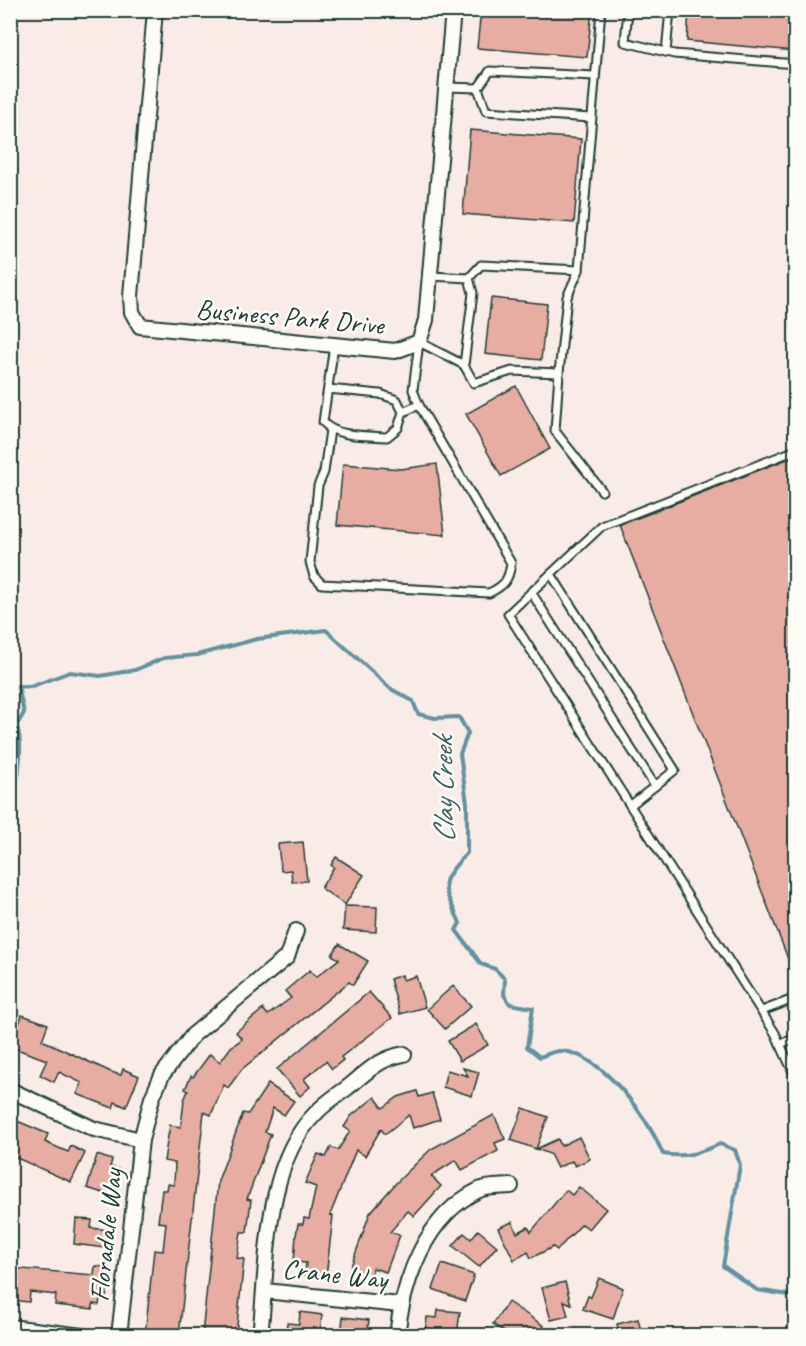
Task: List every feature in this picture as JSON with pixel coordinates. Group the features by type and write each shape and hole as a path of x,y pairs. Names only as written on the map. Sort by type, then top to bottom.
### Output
{"street":[{"name":"Business Park Drive","path":"155,10 131,296 132,312 140,326 395,351 419,342 426,320 453,10"},
{"name":"Floradale Way","path":"119,1335 141,1140 152,1098 174,1056 212,1017 287,957 297,931"},
{"path":"260,1335 278,1184 287,1156 314,1114 384,1058 404,1054"},
{"path":"10,1090 94,1129 123,1138 141,1140"},
{"path":"397,1335 400,1305 417,1257 442,1219 480,1189 511,1186"},
{"name":"Crane Way","path":"265,1291 400,1305"},
{"path":"10,1327 82,1335"}],"lane":[{"path":"601,10 579,270 567,297 555,431 602,491"},
{"path":"628,10 625,42 666,52 795,64"},
{"path":"666,52 670,10"},
{"path":"478,88 490,71 596,76"},
{"path":"446,87 478,88"},
{"path":"478,88 486,111 591,118"},
{"path":"469,278 481,265 579,270"},
{"path":"430,276 469,278"},
{"path":"464,365 473,293 469,278"},
{"path":"330,430 324,472 318,486 310,562 314,576 322,584 489,593 502,587 510,577 511,563 419,405 413,390 419,342 464,365 474,383 512,371 559,373"},
{"path":"328,389 388,395 397,400 402,412 398,428 387,437 330,430 323,422 334,345"},
{"path":"402,412 419,405"},
{"path":"795,450 602,525 508,614 762,1011 795,1075"},
{"path":"550,574 675,770 631,805"},
{"path":"531,592 656,786"},
{"path":"762,1011 795,998"},
{"path":"780,1044 795,1038"}],"building":[{"path":"481,10 592,10 587,57 477,48"},
{"path":"689,10 795,10 795,51 687,41"},
{"path":"470,130 581,139 574,223 463,214"},
{"path":"491,298 547,304 541,360 485,354"},
{"path":"516,386 550,449 501,476 466,414"},
{"path":"795,456 795,977 620,525"},
{"path":"343,464 401,469 437,464 445,535 337,525"},
{"path":"303,842 307,881 292,882 291,870 281,871 278,844"},
{"path":"336,857 364,875 345,905 321,888 334,867 331,865"},
{"path":"345,906 377,907 376,932 343,930"},
{"path":"339,944 368,961 353,985 349,982 242,1069 228,1088 224,1085 211,1115 204,1112 179,1335 145,1335 154,1250 163,1251 166,1223 158,1222 162,1190 167,1190 168,1184 174,1185 175,1163 164,1161 170,1125 181,1127 184,1100 188,1091 185,1089 191,1076 193,1077 210,1054 220,1062 231,1047 242,1039 236,1032 263,1009 268,1015 291,998 285,991 310,970 316,977 339,959 332,955"},
{"path":"402,975 403,980 416,976 425,1007 400,1014 390,979"},
{"path":"453,986 471,1006 445,1029 427,1009"},
{"path":"369,992 392,1018 341,1057 343,1060 332,1069 326,1061 304,1079 310,1087 300,1096 277,1069"},
{"path":"22,1015 48,1024 42,1040 111,1072 121,1075 123,1069 139,1076 126,1107 115,1102 113,1108 77,1094 82,1083 59,1072 54,1082 40,1075 47,1060 11,1047"},
{"path":"476,1024 488,1045 460,1061 448,1041"},
{"path":"463,1068 479,1072 472,1096 443,1087 447,1070 468,1076"},
{"path":"268,1084 294,1101 284,1115 273,1108 265,1132 271,1134 247,1199 251,1200 247,1232 241,1232 237,1258 244,1259 236,1335 202,1335 218,1181 243,1113 248,1114"},
{"path":"417,1091 419,1097 432,1093 440,1119 413,1128 409,1115 385,1134 381,1129 365,1156 356,1150 330,1215 333,1216 326,1277 305,1275 306,1263 294,1262 296,1235 298,1224 303,1224 304,1218 309,1219 316,1187 305,1183 318,1154 326,1157 331,1147 338,1150 350,1131 344,1127 351,1116 375,1097 383,1108 398,1097"},
{"path":"523,1108 548,1117 536,1149 511,1140"},
{"path":"494,1115 505,1139 495,1143 498,1151 462,1170 456,1160 431,1176 441,1186 414,1216 408,1211 390,1232 400,1235 386,1272 373,1268 370,1278 349,1272 370,1213 396,1183 431,1149"},
{"path":"10,1118 48,1134 45,1142 68,1152 71,1146 85,1153 71,1182 10,1155"},
{"path":"579,1137 590,1159 575,1166 572,1161 557,1168 550,1154 536,1149 558,1139 561,1146"},
{"path":"97,1155 112,1160 110,1167 120,1170 113,1196 87,1188"},
{"path":"579,1187 606,1209 589,1229 582,1224 557,1250 553,1247 531,1258 528,1252 514,1260 498,1228 512,1222 517,1233 528,1227 531,1232 566,1190 572,1195"},
{"path":"76,1219 92,1220 91,1228 108,1230 105,1248 74,1244"},
{"path":"478,1230 497,1246 479,1267 453,1246 464,1233 471,1239"},
{"path":"442,1264 474,1275 465,1301 433,1289"},
{"path":"95,1266 109,1268 106,1300 100,1299 99,1305 93,1304 93,1309 55,1305 56,1295 30,1292 29,1302 10,1300 10,1268 94,1275"},
{"path":"599,1278 623,1288 613,1319 583,1309"},
{"path":"565,1282 571,1304 564,1301 568,1316 551,1320 542,1288"},
{"path":"508,1302 544,1326 538,1335 509,1335 493,1324"},
{"path":"438,1310 460,1312 457,1335 425,1333 427,1317 437,1318"},
{"path":"300,1312 322,1315 320,1335 285,1335 287,1323 299,1324"},
{"path":"343,1317 369,1320 367,1335 341,1335"},
{"path":"638,1319 642,1335 620,1335 617,1324"}],"waterway":[{"name":"Clay Creek","path":"18,723 24,713 18,686 30,687 70,672 100,676 135,670 164,658 197,655 257,639 326,630 391,689 413,701 418,714 435,718 459,717 468,733 460,754 467,803 467,853 450,872 445,886 460,923 456,930 481,964 495,969 505,979 504,995 510,1004 533,1008 527,1047 540,1057 563,1051 578,1055 594,1064 609,1076 636,1107 663,1154 692,1154 720,1144 735,1150 740,1165 723,1266 757,1290 789,1295 796,1299"},
{"path":"10,716 19,734 20,746 16,787 10,809"}]}
